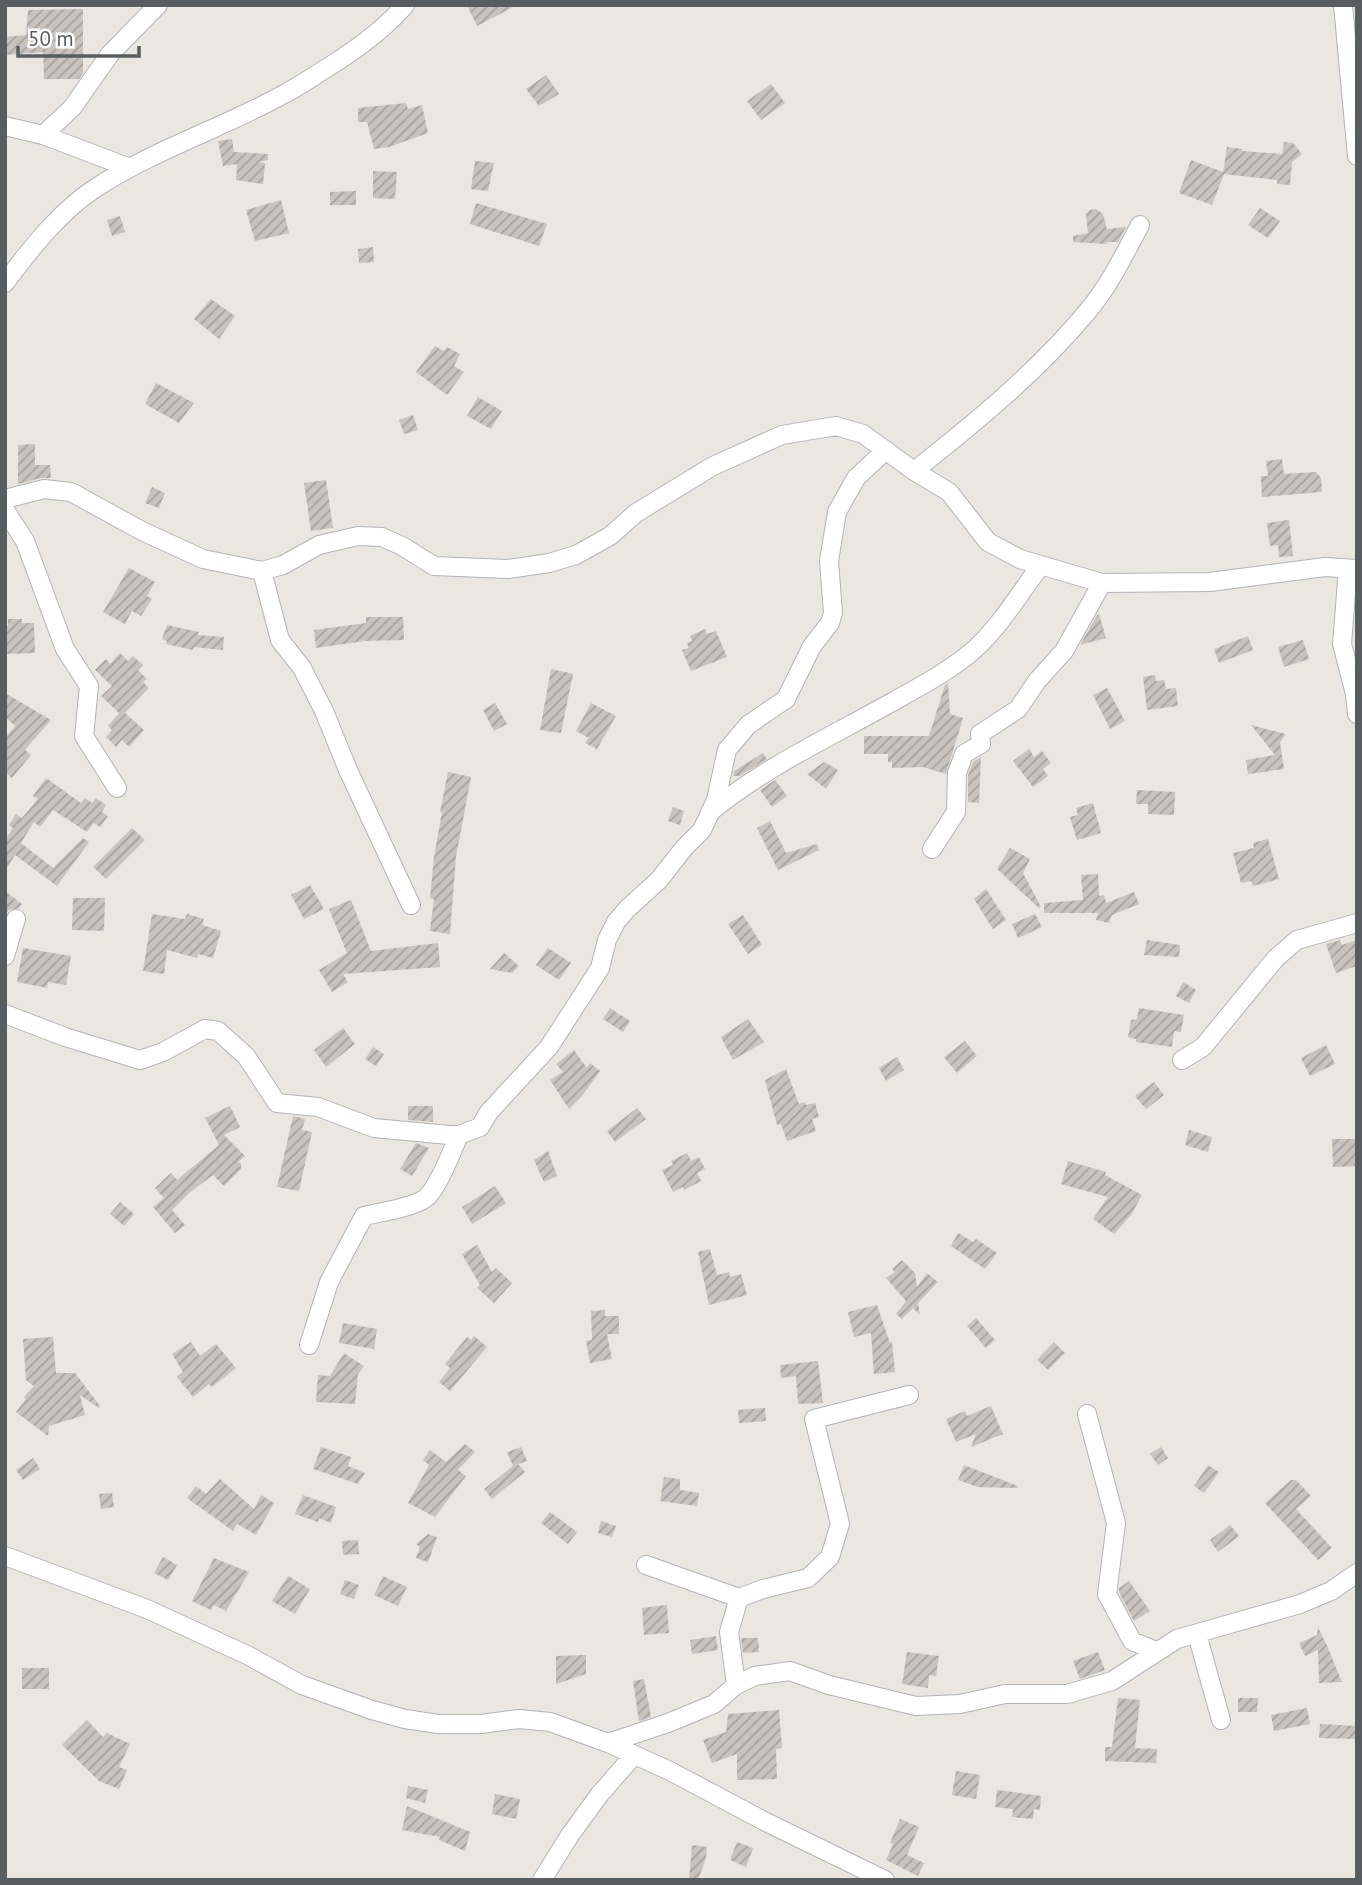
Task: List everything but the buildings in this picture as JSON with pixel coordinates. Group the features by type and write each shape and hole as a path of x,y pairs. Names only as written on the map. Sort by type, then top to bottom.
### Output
{"street":[{"path":"43,135 72,108 110,54 158,5"},
{"path":"5,283 33,245 95,188 130,168 284,94 350,53 393,19 405,5"},
{"path":"1343,5 1357,156"},
{"path":"5,126 43,135 130,168"},
{"path":"914,471 1022,381 1064,338 1117,268 1140,225"},
{"path":"5,499 44,489 71,492 142,531 203,559 262,571 283,565 319,545 358,536 382,537 434,566 508,569 549,564 576,555 610,536 636,513 713,466 782,435 836,426 863,434 914,471 949,492 988,542 1020,559 1102,583 1210,582 1325,568 1352,569 1342,644 1355,694 1357,714"},
{"path":"5,1014 65,1037 139,1060 163,1052 205,1029 218,1031 246,1056 277,1103 318,1107 374,1128 459,1135 480,1127 489,1112 549,1047 600,968 607,940 616,922 659,880 702,830 716,800 727,750 748,725 786,699 813,646 830,623 833,613 830,546 836,512 856,478 886,450"},
{"path":"5,510 25,541 65,649 89,686 84,736 117,789"},
{"path":"710,812 732,794 807,748 929,682 974,649 998,624 1041,565"},
{"path":"262,571 280,640 302,668 324,711 348,770 411,905"},
{"path":"932,849 956,812 957,773 964,754 981,744 980,734 1018,709 1037,681 1064,651 1102,583"},
{"path":"5,956 16,919"},
{"path":"1182,1059 1203,1047 1276,958 1297,940 1357,923"},
{"path":"309,1345 329,1282 364,1216 402,1207 428,1197 447,1164 459,1135"},
{"path":"646,1565 739,1598 808,1578 830,1557 840,1524 814,1419 909,1395"},
{"path":"1087,1414 1116,1523 1107,1594 1132,1641 1156,1651"},
{"path":"5,1556 146,1608 247,1654 302,1685 372,1710 438,1724 481,1724 519,1719 550,1722 608,1743 885,1880"},
{"path":"608,1743 715,1704 736,1685 755,1676 790,1671 829,1685 916,1706 960,1704 1005,1694 1067,1694 1112,1681 1177,1639 1300,1604 1331,1591 1357,1573"},
{"path":"736,1685 729,1632 739,1598"},
{"path":"1197,1634 1221,1720"},
{"path":"542,1880 600,1794 634,1755"}]}
